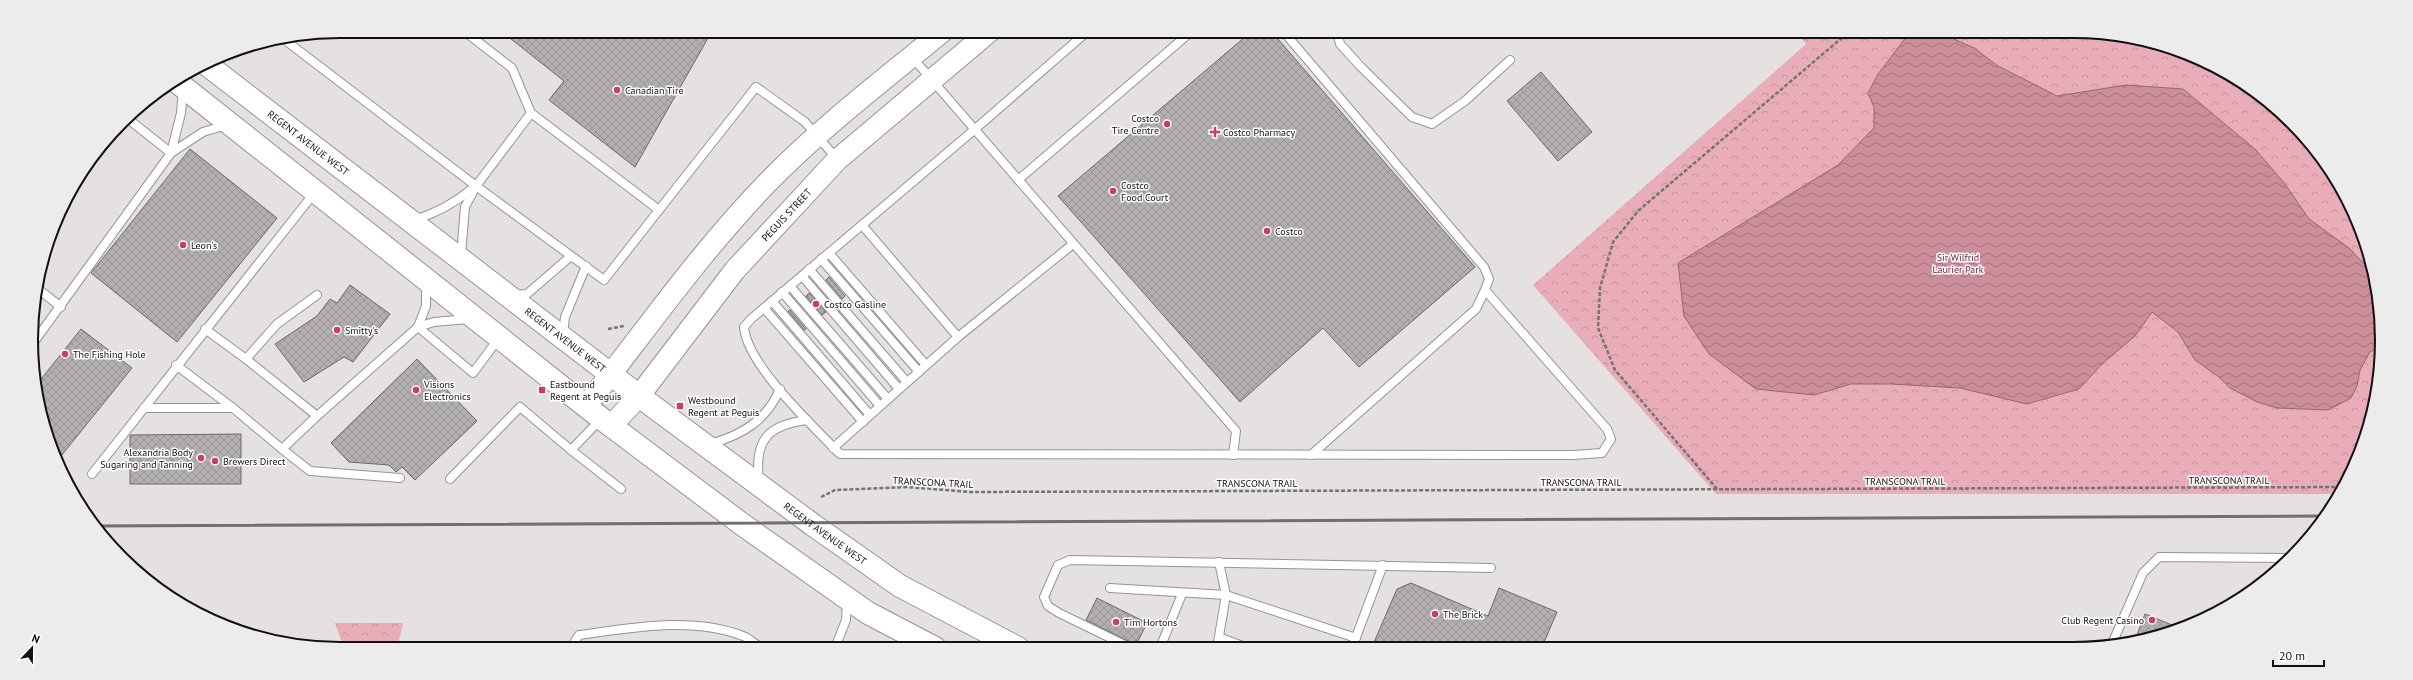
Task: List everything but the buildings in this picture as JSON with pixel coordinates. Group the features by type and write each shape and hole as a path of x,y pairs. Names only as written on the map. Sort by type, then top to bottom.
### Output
{"main road":[{"name":"REGENT AVENUE WEST","path":"210,67 639,396 759,485 900,586 1007,642"},
{"path":"180,84 600,417 743,525 868,613 924,642"}],"street":[{"path":"600,417 611,374 734,220 772,179 817,136 935,38"},
{"name":"PEGUIS STREET","path":"600,417 639,396 735,270 837,160 982,38"}],"lane":[{"path":"473,38 512,68 531,113 659,210"},
{"path":"1080,38 974,130 782,292 744,327 745,338 751,353 807,420 840,454 1591,455 1602,452 1611,439 1607,429 1485,290"},
{"path":"1018,180 1184,38"},
{"path":"1288,38 1484,267 1489,279 1476,308 1311,455"},
{"path":"1339,38 1340,44 1360,67 1412,117 1432,124 1465,101 1510,60"},
{"path":"289,43 476,186 604,280 756,87 805,122 837,160"},
{"path":"912,57 931,81 1236,431 1232,455"},
{"path":"171,153 181,113 180,84"},
{"path":"461,259 461,235 466,207 476,186 531,113"},
{"path":"131,121 171,153"},
{"path":"38,337 61,307 81,275 171,153 203,132 221,125 231,125"},
{"path":"411,221 435,213 457,200 476,186"},
{"path":"92,474 205,329 315,192"},
{"path":"862,225 958,337"},
{"path":"833,448 958,337 1073,244"},
{"path":"828,253 926,365"},
{"path":"508,295 527,294 571,256"},
{"path":"821,259 919,372"},
{"path":"563,337 565,317 586,266"},
{"path":"809,269 907,382"},
{"path":"802,276 900,389"},
{"path":"282,448 418,327 426,306 426,279"},
{"path":"790,286 888,399"},
{"path":"42,292 61,307"},
{"path":"782,292 880,406"},
{"path":"246,359 277,324 317,295"},
{"path":"772,301 870,414"},
{"path":"764,308 863,422"},
{"path":"418,327 451,320 475,318"},
{"path":"418,327 474,373 500,338"},
{"path":"205,329 246,359 317,416"},
{"path":"176,366 233,408 310,471 400,478"},
{"path":"706,445 732,438 749,428 773,405 780,389"},
{"path":"450,479 520,407 571,450 621,489"},
{"path":"144,408 233,408"},
{"path":"571,450 600,417"},
{"path":"759,485 758,450 764,438 776,428 790,422 807,420"},
{"path":"2114,639 2143,573 2159,557 2282,558"},
{"path":"1118,642 1072,620 1048,606 1044,597 1058,565 1070,560 1491,568"},
{"path":"1219,562 1226,595 1219,642"},
{"path":"1354,642 1383,565"},
{"path":"1110,588 1182,594 1226,595 1356,638"},
{"path":"1162,642 1182,594"},
{"path":"837,642 846,620 847,599"},
{"path":"574,642 579,635 646,626 710,627 744,636 752,642"},
{"path":"1221,638 1232,642"}],"path":[{"path":"1717,489 1615,370 1598,328 1600,288 1613,242 1638,211 1841,38"},
{"name":"TRANSCONA TRAIL","path":"821,497 828,493 843,490 907,486 970,492 2337,487"}],"green space":[{"name":"Sir Wilfrid Laurier Park","path":"1801,38 2073,38 2112,41 2151,48 2189,61 2224,78 2257,100 2287,126 2313,156 2335,189 2352,224 2365,262 2369,281 2375,340 2369,399 2365,418 2352,456 2333,494 1716,494 1533,285 1806,44"},
{"path":"335,623 403,623 399,642 342,642"}],"water":[{"path":"1952,38 1974,48 1998,66 2057,96 2126,85 2183,89 2256,150 2285,184 2309,219 2349,248 2366,266 2374,320 2375,350 2370,352 2360,370 2357,386 2351,398 2328,410 2277,408 2257,402 2230,388 2219,377 2195,360 2178,332 2152,312 2135,336 2103,363 2079,389 2027,404 1960,388 1891,384 1851,384 1814,395 1756,389 1709,354 1684,316 1678,263 1838,165 1874,128 1874,107 1868,93 1878,74 1905,39"}],"railway":[{"path":"102,526 2318,516"}],"place":[{"name":"Canadian Tire","path":"617,90"},
{"name":"Costco Tire Centre","path":"1167,124"},
{"name":"Costco Pharmacy","path":"1215,132"},
{"name":"Costco Food Court","path":"1113,191"},
{"name":"Costco","path":"1267,231"},
{"name":"Leon's","path":"183,245"},
{"name":"Costco Gasline","path":"816,304"},
{"name":"Smitty's","path":"337,330"},
{"name":"The Fishing Hole","path":"65,354"},
{"name":"Visions Electronics","path":"416,390"},
{"name":"Eastbound Regent at Peguis","path":"542,390"},
{"name":"Westbound Regent at Peguis","path":"680,406"},
{"name":"Alexandria Body Sugaring and Tanning","path":"201,458"},
{"name":"Brewers Direct","path":"215,461"},
{"name":"The Brick","path":"1435,614"},
{"name":"Club Regent Casino","path":"2152,620"},
{"name":"Tim Hortons","path":"1116,622"}]}
